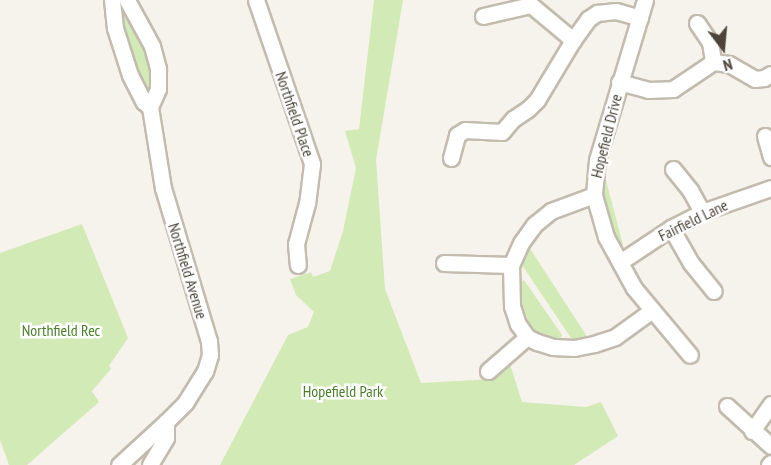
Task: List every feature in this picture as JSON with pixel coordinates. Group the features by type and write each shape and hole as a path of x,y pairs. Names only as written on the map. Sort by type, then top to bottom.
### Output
{"street":[{"name":"Northfield Avenue","path":"112,0 115,28 130,75 144,102 150,107"},
{"name":"Northfield Avenue","path":"119,465 166,422 193,392 205,371 210,355 207,332 163,188 150,107 158,90 158,69 152,46 127,0"},
{"name":"Northfield Place","path":"256,0 312,164 307,203 296,244 298,265"},
{"name":"Hopefield Drive","path":"645,0 597,160 594,195 606,237 620,262 651,311 690,356"},
{"path":"483,16 531,5 539,9 573,40"},
{"path":"451,158 457,135 465,130 476,128 495,133 502,132 537,100 588,19 597,13 616,11 640,18"},
{"path":"697,23 710,42 713,62"},
{"path":"619,82 648,90 673,89 713,62 729,64 755,79 771,74"},
{"path":"546,87 559,95"},
{"path":"765,136 771,156"},
{"path":"673,169 690,190 702,212"},
{"name":"Fairfield Lane","path":"620,262 671,228 702,212 771,188"},
{"path":"594,195 551,211 534,225 521,243 511,266 512,306 527,337 553,347 574,348 594,344 615,337 651,311"},
{"path":"671,228 691,263 714,291"},
{"path":"444,263 511,266"},
{"path":"488,371 527,337"},
{"path":"752,431 771,404"},
{"path":"727,406 771,446"},
{"name":"Northfield Avenue","path":"150,465 166,438 166,422"}],"green space":[{"name":"Hopefield Park","path":"374,0 403,0 376,160 385,289 421,383 494,379 510,364 522,402 586,407 601,402 618,436 574,465 220,465 288,335 308,327 314,312 296,295 290,279 311,272 313,277 330,271 343,231 356,168 345,131 359,129"},
{"path":"119,3 122,3 133,17 132,27 145,51 152,85 149,98 124,44"},
{"path":"602,165 623,245 614,241 600,196"},
{"name":"Northfield Rec","path":"82,224 128,338 109,366 111,369 92,391 99,402 27,465 9,465 0,440 0,253"},
{"path":"529,247 588,338 573,341 522,265"},
{"path":"524,280 562,335 561,338 557,340 532,330 520,299 520,283"}]}
